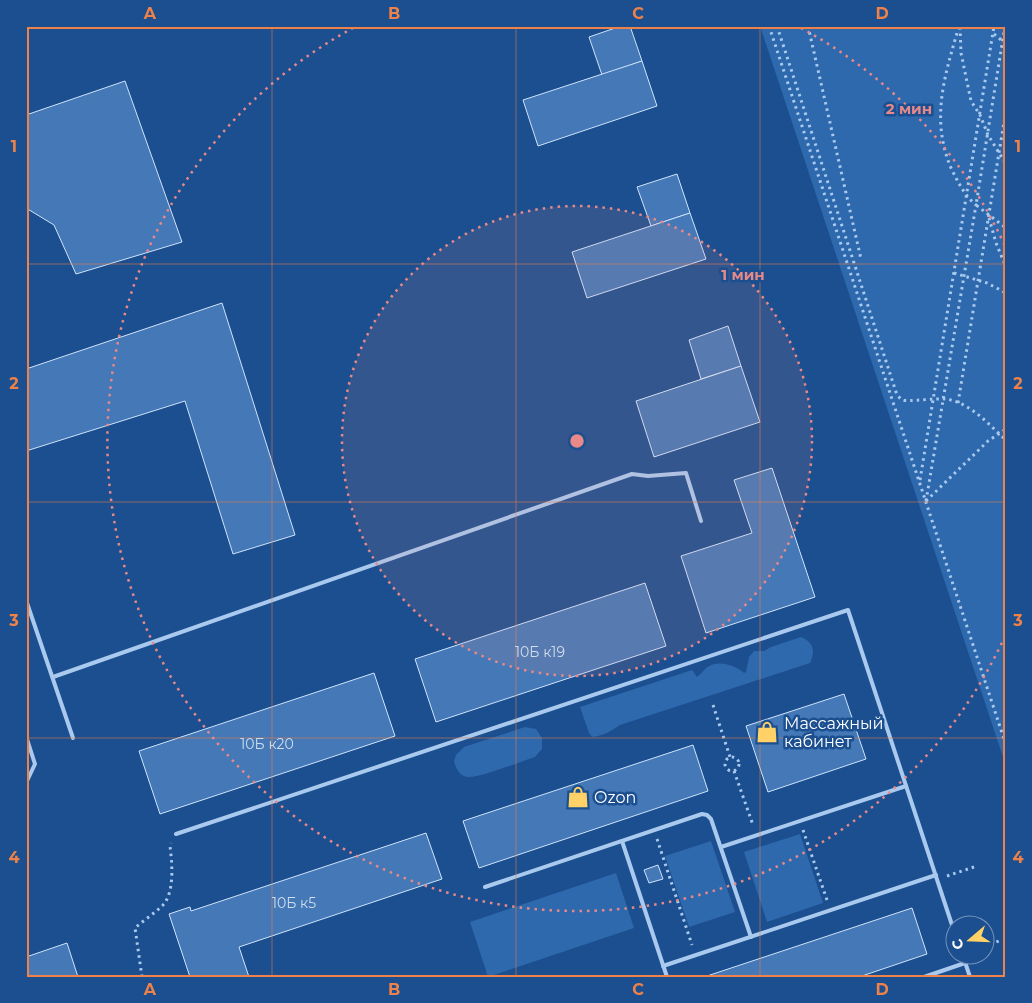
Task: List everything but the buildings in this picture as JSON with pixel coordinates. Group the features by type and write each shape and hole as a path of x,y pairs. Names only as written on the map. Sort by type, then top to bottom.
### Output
{"lane":[{"path":"53,677 632,474 648,476 686,473 702,522"},
{"path":"26,600 73,738"},
{"path":"176,834 848,610 949,916"},
{"path":"26,736 35,764 26,783"},
{"path":"721,847 906,786"},
{"path":"485,886 702,814 708,815 721,847 750,937"},
{"path":"622,841 667,977"},
{"path":"664,966 830,910 936,877"},
{"path":"924,977 956,966"}],"path":[{"path":"769,26 1006,745"},
{"path":"777,26 896,392 902,400 906,401 933,398 958,403 977,412 1006,440"},
{"path":"808,26 861,259"},
{"path":"959,26 971,101 980,116 988,136 1006,164"},
{"path":"959,26 945,74 940,102 940,127 948,160 966,197 1006,228"},
{"path":"919,482 994,26"},
{"path":"926,502 1004,43 1005,26"},
{"path":"993,34 1004,43"},
{"path":"958,403 1006,110"},
{"path":"989,215 996,243 1006,267"},
{"path":"954,273 987,283 1006,293"},
{"path":"926,502 988,441 1006,429"},
{"path":"713,705 730,757"},
{"path":"734,756 738,759 738,768 734,771 726,768 725,764 726,759 734,756"},
{"path":"734,771 756,835"},
{"path":"800,821 830,910"},
{"path":"654,830 695,955"},
{"path":"142,977 135,928 164,904 169,892 173,866 170,846 176,834"},
{"path":"936,877 976,866"},
{"path":"994,943 1002,940"}],"shaded area":[{"path":"760,26 1006,26 1006,766"},
{"path":"801,637 811,644 813,655 810,663 620,725 600,736 592,737 589,733 580,707 692,670 697,677 710,665 726,664 744,673 746,672 749,657 754,651 764,651"},
{"path":"525,727 536,729 542,738 542,749 535,757 474,777 463,776 457,770 454,761 456,755 464,747"},
{"path":"800,834 823,903 767,922 744,852"},
{"path":"711,841 735,912 689,927 665,856"},
{"path":"616,873 634,928 488,977 470,922"}],"place":[{"name":"Массажный кабинет","path":"767,732"},
{"name":"Ozon","path":"578,797"}]}
